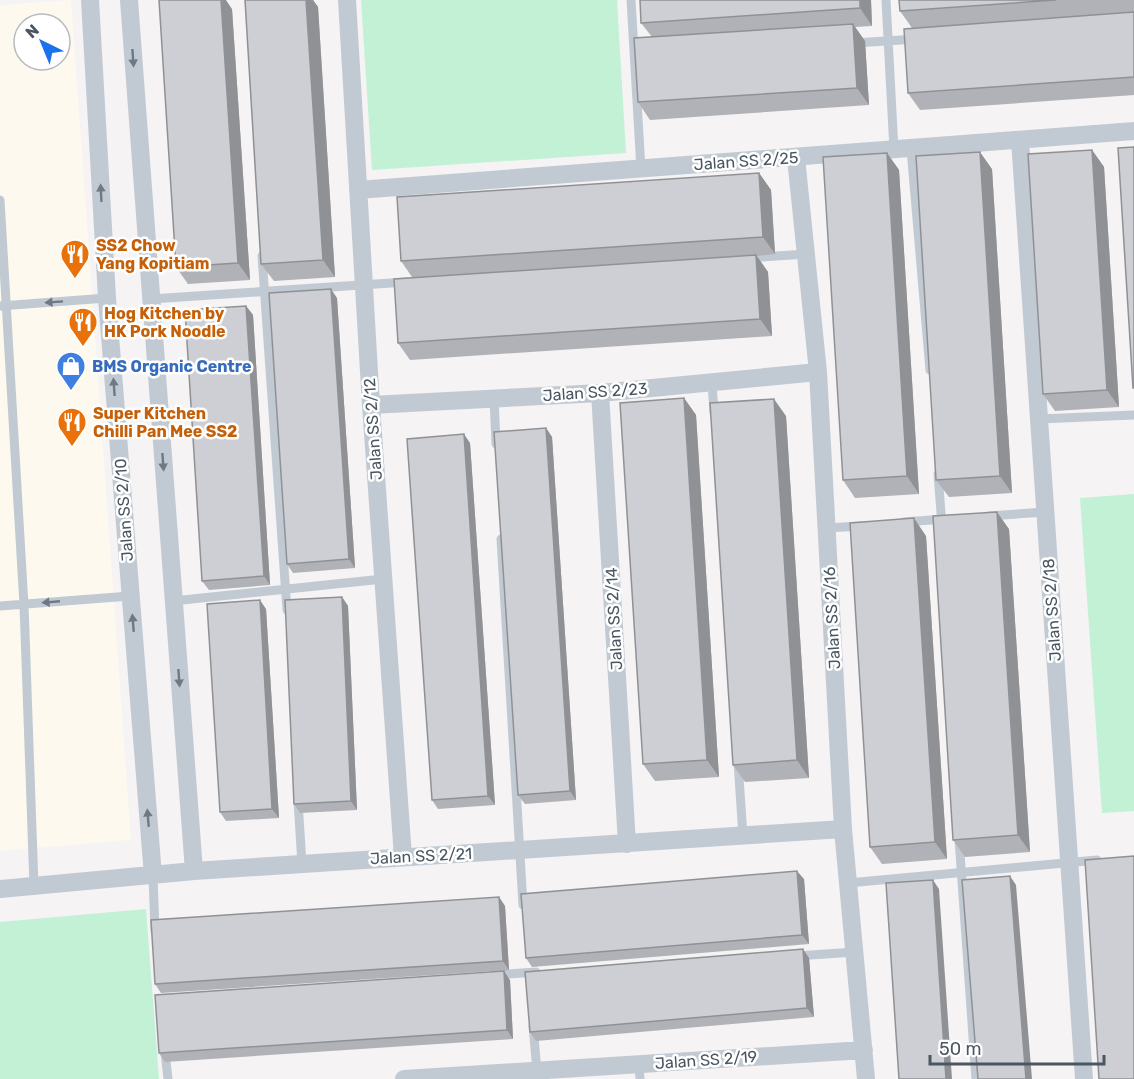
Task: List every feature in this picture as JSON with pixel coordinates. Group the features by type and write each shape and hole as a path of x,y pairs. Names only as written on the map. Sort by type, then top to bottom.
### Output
{"street":[{"name":"Jalan SS 2/10","path":"90,0 107,298 153,876"},
{"path":"129,0 194,872"},
{"name":"Jalan SS 2/12","path":"347,0 363,285 403,857"},
{"name":"Jalan SS 2/25","path":"358,190 1020,140 1130,135"},
{"name":"Jalan SS 2/18","path":"1020,140 1084,1079"},
{"name":"Jalan SS 2/16","path":"796,158 818,372 843,829 866,1079"},
{"name":"Jalan SS 2/23","path":"371,405 600,393 818,372"},
{"name":"Jalan SS 2/14","path":"600,393 627,844"},
{"name":"Jalan SS 2/21","path":"0,889 302,864 843,829"},
{"name":"Jalan SS 2/19","path":"404,1079 537,1071 639,1072 864,1050"}],"lane":[{"path":"631,0 641,169"},
{"path":"886,0 888,40 930,380"},
{"path":"842,44 923,38"},
{"path":"634,57 646,57"},
{"path":"0,200 3,305 24,605 34,886"},
{"path":"262,245 288,625"},
{"path":"734,259 806,254"},
{"path":"151,298 411,282"},
{"path":"3,305 107,298"},
{"path":"711,382 714,418"},
{"path":"494,398 497,458"},
{"path":"1039,419 1134,415"},
{"path":"937,462 943,531"},
{"path":"976,517 1046,512"},
{"path":"896,523 953,519"},
{"path":"826,528 873,525"},
{"path":"501,529 518,851 524,917"},
{"path":"173,601 383,579"},
{"path":"0,606 130,596"},
{"path":"737,753 743,836"},
{"path":"297,792 302,864"},
{"path":"959,825 976,1079"},
{"path":"848,883 1112,859"},
{"path":"153,876 156,943"},
{"path":"785,956 855,952"},
{"path":"527,962 529,984"},
{"path":"481,976 552,971"},
{"path":"532,1016 537,1071"},
{"path":"164,1044 168,1079"}],"shaded area":[{"path":"71,0 72,12 12,12 12,72 72,72 72,14 131,840 0,851 0,5"}],"green space":[{"path":"361,0 617,0 626,153 372,170"},
{"path":"1134,494 1134,811 1102,813 1080,498"},
{"path":"146,909 159,1079 0,1079 0,922"}],"building":[{"path":"159,0 221,0 238,263 176,267"},
{"path":"245,0 306,0 323,260 261,264"},
{"path":"640,0 860,0 860,8 641,23"},
{"path":"899,0 1056,0 900,11"},
{"path":"1134,12 1134,77 908,93 904,29"},
{"path":"853,24 857,88 638,102 634,38"},
{"path":"1134,147 1134,388 1133,388 1118,148"},
{"path":"1092,150 1107,390 1043,394 1028,154"},
{"path":"980,152 1000,476 936,480 916,156"},
{"path":"887,153 907,476 843,480 823,157"},
{"path":"759,173 763,237 401,261 397,197"},
{"path":"756,255 760,319 398,343 394,279"},
{"path":"331,289 349,559 287,564 269,293"},
{"path":"246,306 264,576 202,581 185,310"},
{"path":"684,398 707,760 643,764 620,403"},
{"path":"774,399 797,760 733,765 710,403"},
{"path":"546,428 570,791 518,795 494,432"},
{"path":"464,434 488,796 432,800 407,439"},
{"path":"997,512 1018,835 953,840 933,516"},
{"path":"914,518 935,842 870,847 850,523"},
{"path":"342,597 351,801 294,804 285,600"},
{"path":"260,600 272,809 220,812 207,604"},
{"path":"1134,856 1134,1079 1099,1079 1085,860"},
{"path":"797,871 802,935 526,958 521,894"},
{"path":"1010,876 1026,1079 978,1079 962,880"},
{"path":"933,880 946,1079 899,1079 886,883"},
{"path":"499,897 503,961 155,984 151,920"},
{"path":"803,949 807,1008 530,1032 525,972"},
{"path":"504,971 507,1030 159,1053 155,995"}],"place":[{"name":"SS2 Chow Yang Kopitiam","path":"75,280"},
{"name":"Hog Kitchen by HK Pork Noodle","path":"83,348"},
{"name":"BMS Organic Centre","path":"71,392"},
{"name":"Super Kitchen Chilli Pan Mee SS2","path":"72,448"}]}
